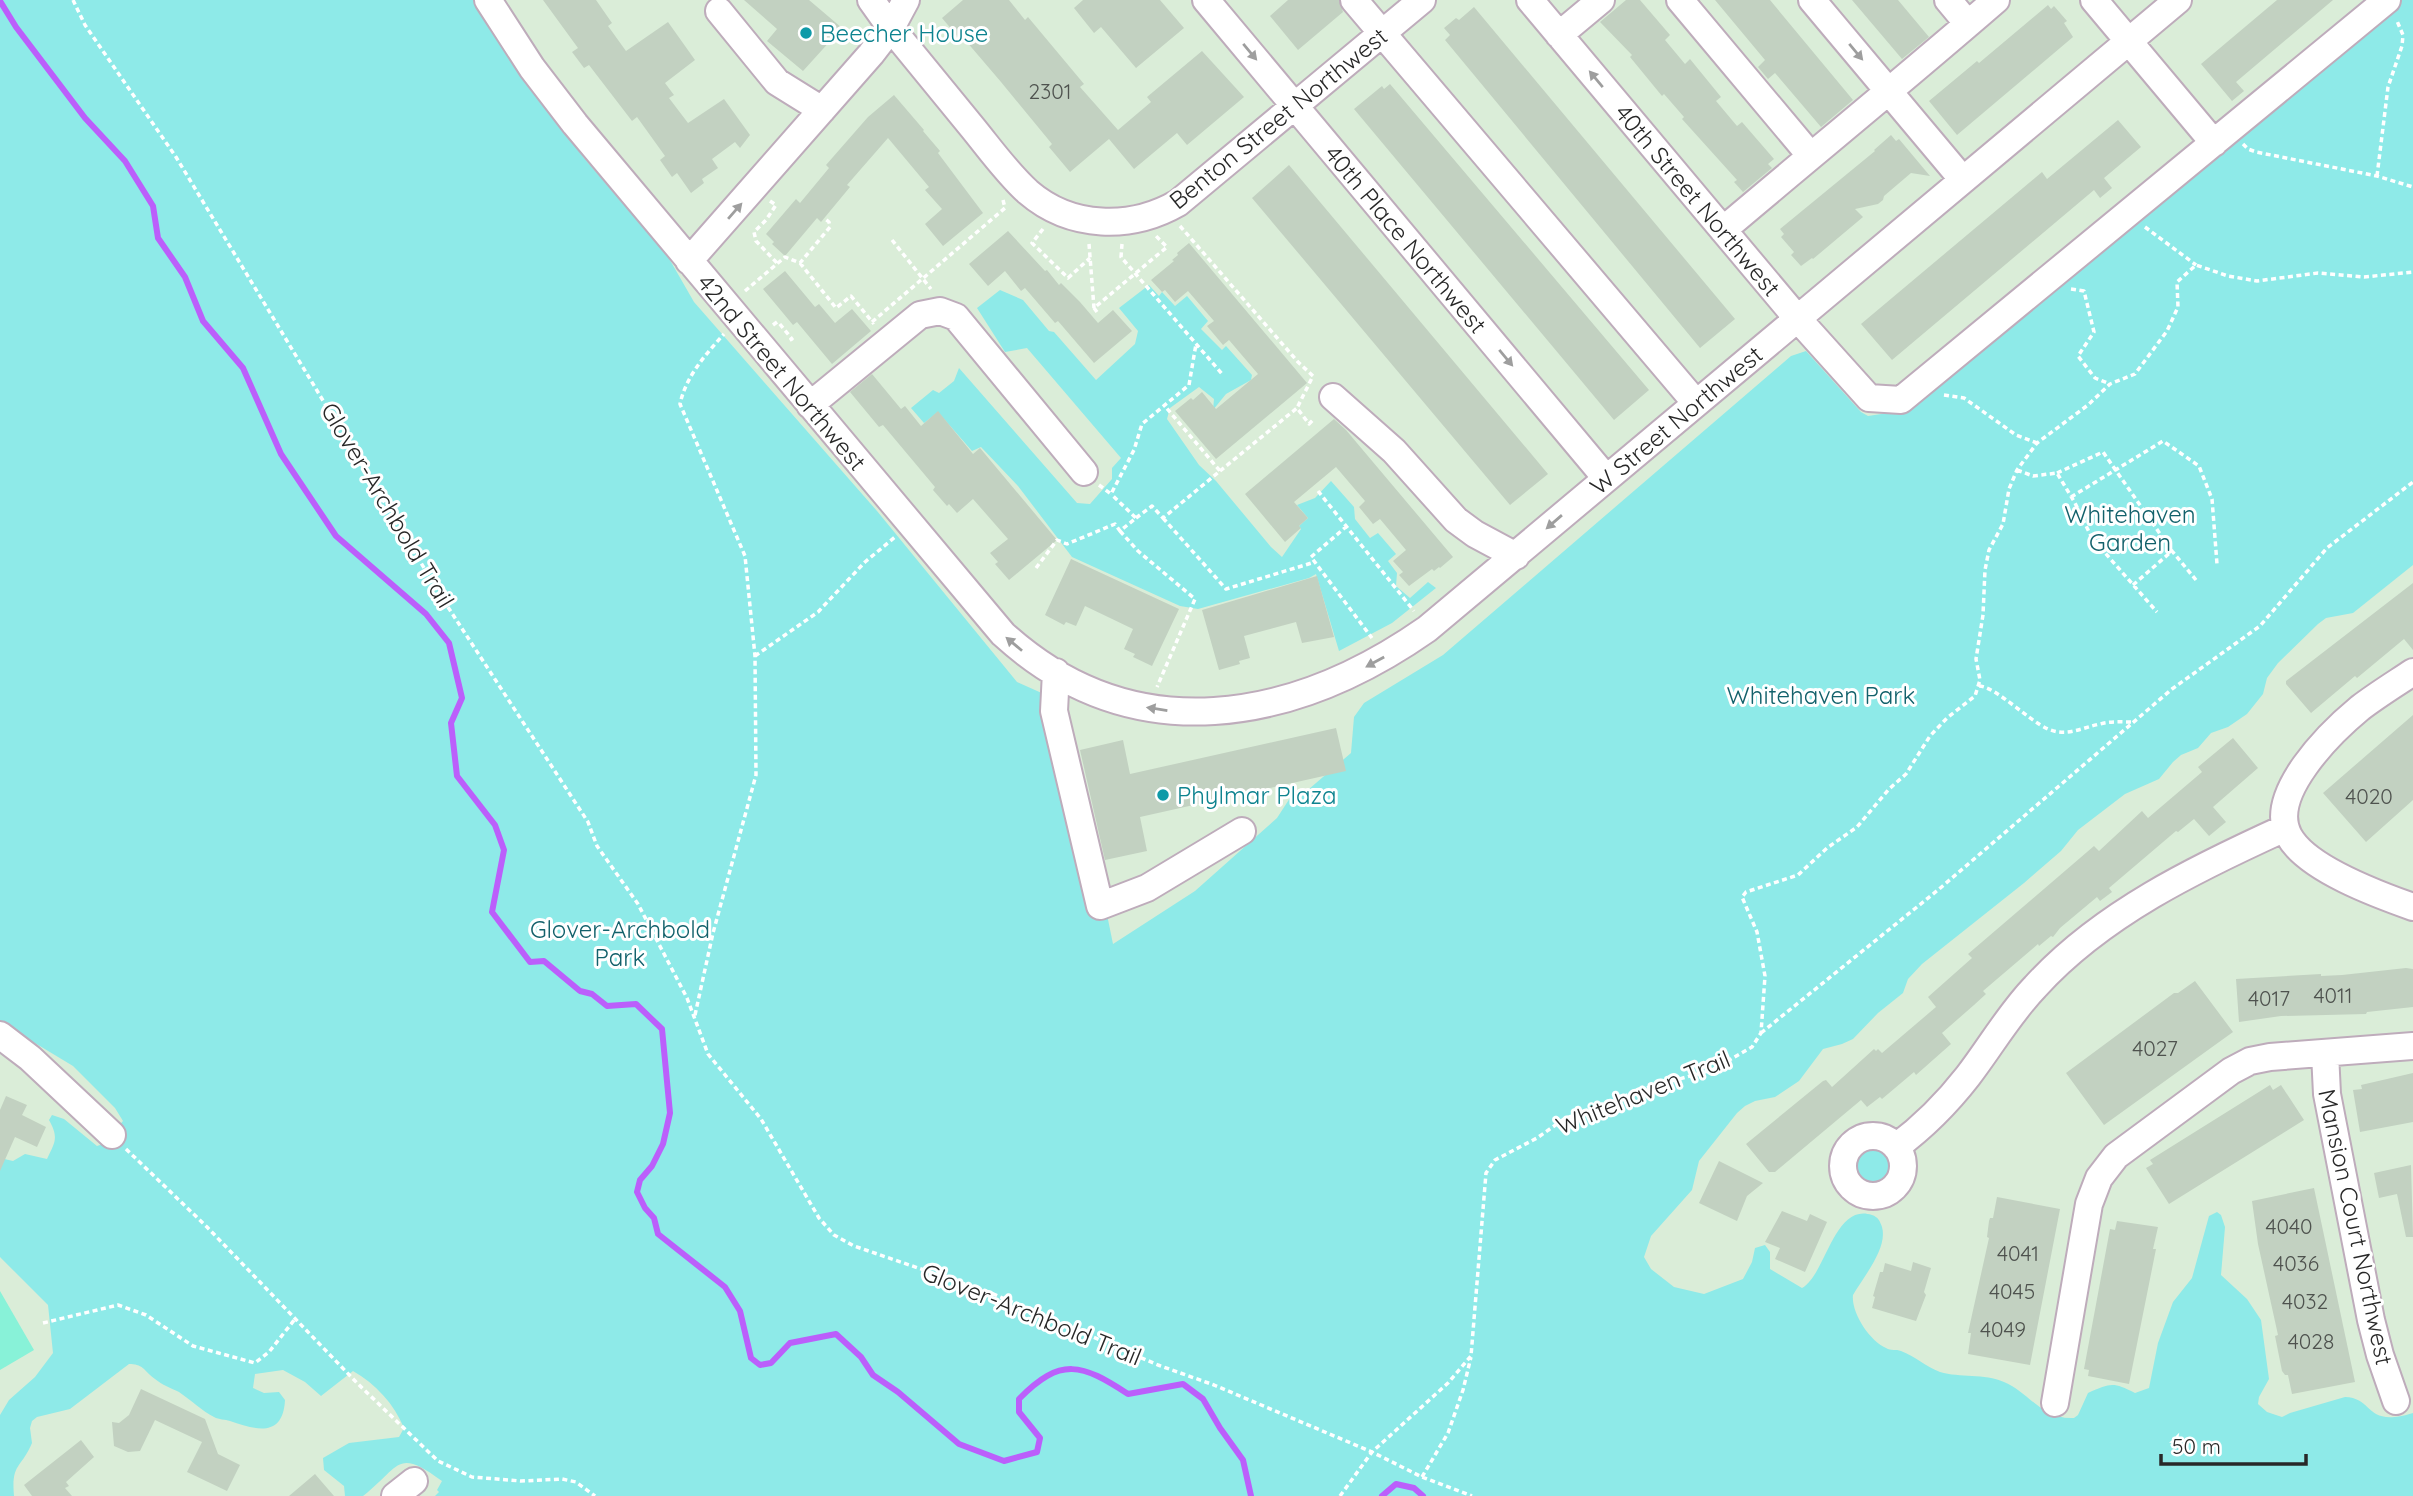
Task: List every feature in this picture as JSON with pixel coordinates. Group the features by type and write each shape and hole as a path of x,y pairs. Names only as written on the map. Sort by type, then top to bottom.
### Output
{"street":[{"name":"Benton Street Northwest","path":"871,0 1008,188 1077,218 1105,222 1146,218 1169,208 1196,190 1422,0"},
{"path":"689,261 871,54 906,0"},
{"name":"40th Place Northwest","path":"1206,0 1606,478"},
{"path":"1354,0 1696,403"},
{"name":"40th Street Northwest","path":"1530,0 1797,318 1869,398 1900,400 1919,385"},
{"path":"1559,35 1601,0"},
{"path":"1680,0 1810,155"},
{"path":"1812,0 1963,180"},
{"path":"1948,0 1968,24"},
{"path":"1723,230 1996,0"},
{"path":"2095,0 2214,143"},
{"name":"W Street Northwest","path":"1117,700 1168,711 1203,713 1256,707 1301,695 1353,674 1410,642 1445,616 2178,0"},
{"name":"42nd Street Northwest","path":"491,1 548,91 1003,635 1056,672 1117,700"},
{"path":"1919,385 2386,1"},
{"path":"719,11 777,82 822,110"},
{"path":"810,405 919,315 940,311 956,317 1084,472"},
{"path":"1333,397 1394,451 1456,520 1475,534 1516,556"},
{"path":"1056,672 1054,711 1100,906 1147,887 1242,831"},
{"path":"2413,672 2359,709 2321,746 2290,793 2283,811 2285,828 2300,850 2332,872 2368,891 2413,907"},
{"path":"1896,1147 1926,1123 1953,1095 2027,996 2081,943 2144,900 2285,828"},
{"path":"0,1035 30,1058 112,1135"},
{"path":"2055,1404 2089,1204 2107,1166 2126,1147 2240,1065 2260,1058 2413,1046"},
{"name":"Mansion Court Northwest","path":"2325,1053 2327,1094 2371,1320 2396,1401"}],"path":[{"name":"Glover-Archbold Trail","path":"73,0 85,24 176,157 444,601 588,822 597,846 638,904 695,1014 708,1054 761,1119 818,1218 834,1235 854,1246 990,1293 1158,1365 1214,1385 1371,1452 1422,1477 1472,1496"},
{"path":"2376,176 2388,87 2403,35 2386,1"},
{"path":"2248,149 2376,176 2413,187"},
{"path":"743,292 785,257 800,263 836,308 851,296 874,324 1005,208 1008,188"},
{"path":"768,200 776,205 754,232 756,241 778,264"},
{"path":"2127,214 2196,265 2228,276 2257,281 2318,273 2364,277 2413,272"},
{"path":"800,263 830,227 824,218"},
{"path":"1163,518 1297,408 1313,376 1180,226"},
{"path":"1043,229 1032,243 1068,278 1090,258"},
{"path":"1089,244 1095,310 1167,247 1156,236"},
{"path":"892,240 924,278"},
{"path":"1122,243 1121,257 1223,375"},
{"path":"1761,1033 1765,976 1757,932 1742,897 1746,892 1798,875 1827,848 1857,827 1889,789 1906,774 1930,736 1947,718 1975,696 1979,686 1976,659 1983,615 1985,570 1989,550 2003,524 2009,489 2017,470 2037,443 2088,405 2110,384 2135,374 2167,331 2178,307 2177,282 2196,265"},
{"path":"2041,285 2084,291 2094,332 2078,356 2095,378 2110,384"},
{"path":"695,1014 713,933 756,775 754,656 745,555 680,404 683,391 707,352 738,320"},
{"path":"772,327 779,323 792,339 785,343"},
{"path":"1111,494 1134,450 1142,424 1189,385 1196,344"},
{"path":"1919,385 1935,393 1964,398 2016,435 2037,443"},
{"path":"1164,405 1220,471"},
{"path":"1297,408 1309,424 1313,420"},
{"path":"2071,497 2162,441 2199,466 2213,499 2217,564"},
{"path":"2017,470 2033,476 2057,473 2104,452 2172,551 2196,580"},
{"path":"1084,472 1136,518"},
{"path":"2057,473 2092,538 2157,612"},
{"name":"Whitehaven Trail","path":"1422,1477 1448,1433 1464,1390 1471,1356 1486,1173 1495,1160 1537,1138 1564,1119 1643,1089 1712,1070 1752,1047 1761,1033 1938,890 2172,689 2260,626 2326,548 2413,482"},
{"path":"1318,491 1414,611"},
{"path":"1120,531 1152,506 1226,589 1315,562"},
{"path":"754,656 818,612 864,562 910,524"},
{"path":"1035,568 1056,540 1067,544 1115,524 1138,551 1195,599 1157,688"},
{"path":"1347,526 1311,557 1372,638"},
{"path":"2133,585 2172,551"},
{"path":"1979,686 1992,689 2047,729 2076,732 2105,723 2133,722"},
{"path":"112,1135 207,1227 358,1384 438,1461 472,1477 521,1481 562,1479 576,1482 595,1496"},
{"path":"43,1323 118,1305 146,1315 193,1346 255,1363 269,1352 295,1319"},
{"path":"1340,1496 1371,1452 1448,1383 1471,1356"}],"green space":[{"name":"Glover-Archbold Park","path":"0,0 476,0 501,46 530,87 584,158 667,255 694,302 877,511 1017,682 1064,703 1113,944 1195,891 1277,818 1290,798 1309,789 1351,753 1354,717 1364,703 1443,655 1791,356 1806,351 1861,412 1868,416 1901,411 2400,0 2413,0 2413,565 2353,613 2326,618 2318,624 2278,663 2267,678 2263,694 2247,714 2228,727 2211,733 2198,748 2181,755 2173,762 2159,779 2125,794 2078,830 2061,851 2024,883 1922,964 1908,979 1903,993 1878,1013 1853,1039 1823,1049 1799,1081 1775,1097 1755,1101 1737,1113 1699,1161 1692,1190 1651,1236 1644,1257 1651,1269 1674,1287 1704,1294 1743,1279 1752,1262 1755,1248 1765,1245 1770,1252 1770,1269 1802,1288 1818,1269 1839,1229 1848,1219 1859,1214 1872,1215 1882,1227 1882,1244 1853,1295 1853,1302 1858,1318 1874,1339 1886,1348 1906,1353 1940,1372 1988,1377 2004,1382 2053,1415 2074,1418 2088,1393 2112,1385 2135,1393 2149,1388 2158,1343 2173,1302 2192,1278 2209,1216 2217,1212 2221,1215 2225,1227 2221,1275 2247,1299 2261,1320 2269,1379 2258,1404 2267,1412 2282,1417 2345,1397 2355,1399 2378,1415 2386,1417 2413,1413 2413,1496 435,1496 442,1481 416,1465 407,1463 393,1469 363,1496 345,1496 344,1486 324,1470 323,1458 349,1443 399,1437 404,1428 383,1395 353,1371 321,1396 305,1382 283,1370 255,1374 253,1388 264,1393 279,1392 285,1400 279,1421 274,1426 258,1428 218,1419 158,1381 141,1366 129,1364 70,1409 37,1417 32,1421 32,1443 15,1472 14,1496 0,1496 0,1415 9,1400 35,1377 53,1353 48,1305 0,1257 0,1158 13,1161 25,1154 47,1159 55,1140 49,1120 52,1115 64,1119 97,1146 103,1144 123,1121 115,1108 73,1066 0,1022"},
{"path":"1149,285 1159,296 1162,292 1175,306 1187,296 1208,321 1201,329 1222,350 1226,346 1252,375 1251,380 1226,394 1213,410 1214,399 1199,387 1170,408 1167,419 1199,465 1216,481 1271,547 1282,557 1301,529 1299,526 1308,518 1297,505 1315,498 1331,481 1354,507 1355,519 1370,538 1378,533 1396,554 1388,561 1397,573 1396,586 1410,598 1428,582 1436,588 1392,623 1339,651 1316,574 1198,609 1180,606 1072,557 1018,486 981,447 972,451 938,412 924,423 911,408 933,390 939,393 954,381 959,368 1077,503 1090,504 1112,479 1112,468 1121,458 1027,348 1005,352 977,308 1000,290 1023,300 1096,380 1135,344 1138,331 1119,308"},
{"path":"1872,1147 1885,1152 1890,1165 1885,1178 1872,1183 1859,1178 1854,1165 1859,1152"}],"shaded area":[{"path":"0,1291 34,1350 0,1370"}],"building":[{"path":"543,0 596,0 612,23 608,26 626,51 668,22 695,60 665,83 674,95 669,98 688,123 724,99 750,135 740,148 735,142 712,159 718,168 702,179 704,183 691,193 677,173 672,177 660,160 665,156 637,117 632,121 589,65 584,68 572,52 578,48"},
{"name":"Beecher House","path":"744,0 809,0 842,28 803,71 767,41 777,29"},
{"path":"963,0 1009,0 1025,20 1028,17 1084,84 1080,87 1118,130 1151,102 1147,97 1202,51 1244,97 1187,145 1177,133 1134,169 1109,139 1070,172 1049,147 1052,144 1001,82 942,18"},
{"path":"1083,0 1160,0 1184,28 1136,68 1101,27 1094,33 1074,8"},
{"path":"1288,0 1339,0 1343,12 1298,50 1270,16"},
{"path":"1626,0 1640,0 1670,35 1665,40 1685,64 1690,59 1721,97 1716,101 1737,126 1742,122 1774,159 1768,164 1772,168 1743,192 1734,182 1737,180 1682,119 1684,117 1664,94 1662,96 1630,57 1632,55 1600,22"},
{"path":"1715,0 1770,0 1853,100 1821,127 1775,73 1768,79 1758,67 1765,60"},
{"path":"1852,0 1898,0 1929,37 1902,59"},
{"path":"2277,0 2333,0 2236,82 2244,91 2232,101 2201,64"},
{"path":"2048,5 2051,9 2054,6 2067,21 2064,23 2073,37 1957,135 1929,101"},
{"path":"1474,7 1735,319 1700,348 1445,40 1450,35 1444,28"},
{"path":"1390,84 1649,390 1614,420 1354,109 1382,86 1384,89"},
{"path":"894,95 940,151 938,153 983,213 943,246 925,224 942,209 925,190 929,187 888,138 847,185 850,187 821,222 817,218 785,256 766,234 796,199 800,203 829,168 826,165 868,117"},
{"path":"2118,120 2141,147 2104,178 2112,188 2100,198 2094,190 1892,360 1861,324 2042,172 2047,179"},
{"path":"1891,135 1896,141 1899,139 1930,176 1911,173 1878,204 1855,209 1863,217 1801,266 1791,255 1794,252 1781,237 1784,234 1780,229"},
{"path":"1289,165 1548,474 1510,505 1252,198"},
{"path":"1008,231 1098,323 1113,310 1132,331 1094,363 1058,321 1055,323 1025,288 1021,291 1005,271 988,286 969,264"},
{"path":"1189,243 1307,383 1216,459 1175,411 1202,392 1216,409 1258,374 1229,340 1223,345 1207,326 1214,321 1188,291 1175,302 1151,280 1174,261 1172,260 1177,253"},
{"path":"785,271 815,307 819,304 835,323 852,309 871,331 832,364 797,322 793,325 763,289"},
{"path":"872,374 901,409 905,406 921,426 938,411 973,454 980,448 1057,540 1009,580 995,564 998,562 990,553 1008,539 973,499 957,513 949,504 947,506 933,490 935,487 883,425 879,427 850,392"},
{"path":"1334,419 1453,557 1409,586 1399,575 1403,572 1393,561 1406,550 1380,519 1373,524 1359,507 1365,501 1336,467 1294,502 1308,518 1285,542 1245,494"},
{"path":"1071,559 1179,609 1152,666 1133,657 1135,654 1124,649 1133,629 1085,606 1076,626 1066,622 1064,625 1045,615"},
{"path":"1317,576 1334,637 1302,643 1296,622 1244,636 1250,658 1219,670 1202,610"},
{"path":"2413,583 2413,650 2404,639 2311,713 2286,681"},
{"path":"2413,715 2413,800 2366,842 2323,793"},
{"name":"Phylmar Plaza","path":"1336,728 1346,771 1140,817 1147,851 1105,860 1080,750 1123,740 1130,774"},
{"path":"2233,738 2258,768 2213,807 2226,822 2209,836 2194,819 2176,831 2109,888 2112,892 2100,901 2097,897 2053,937 2039,946 2038,944 1983,991 1986,994 1942,1033 1951,1044 1916,1075 1914,1072 1882,1099 1880,1097 1867,1107 1861,1100 1775,1172 1769,1172 1746,1144 1823,1081 1826,1080 1832,1087 1874,1049 1882,1053 1936,1007 1928,997 1972,958 1968,954 2094,846 2099,851 2142,811 2148,818 2202,772 2198,767"},
{"path":"2413,969 2413,1007 2366,1014 2281,1016 2239,1022 2236,979 2342,975"},
{"path":"2195,981 2233,1032 2104,1125 2066,1073 2174,993"},
{"path":"2413,1073 2413,1122 2360,1132 2353,1090 2362,1089 2361,1085"},
{"path":"2270,1085 2273,1090 2281,1085 2304,1120 2169,1204 2146,1168 2153,1164 2150,1160"},
{"path":"6,1096 27,1105 22,1115 46,1127 37,1147 15,1137 0,1171 0,1110"},
{"path":"1719,1161 1763,1183 1747,1196 1737,1221 1699,1203"},
{"path":"2411,1165 2413,1237 2406,1237 2397,1194 2379,1198 2374,1173"},
{"path":"2314,1188 2355,1382 2292,1394 2288,1375 2282,1371 2275,1336 2278,1335 2258,1244 2252,1201"},
{"path":"1997,1197 2060,1209 2030,1365 1968,1354 1971,1333 1968,1333 1989,1238 1989,1221 1993,1218"},
{"path":"1782,1211 1807,1221 1810,1214 1827,1222 1805,1272 1775,1259 1780,1248 1765,1242"},
{"path":"2117,1221 2158,1227 2129,1384 2088,1376 2089,1370 2084,1369 2110,1229 2115,1230"},
{"path":"1913,1262 1931,1268 1924,1292 1926,1295 1916,1321 1872,1308 1873,1296 1885,1263 1911,1271"},
{"path":"141,1389 205,1419 218,1454 240,1465 227,1491 187,1472 202,1442 155,1420 140,1451 128,1452 114,1446 112,1422 119,1423 129,1415"},
{"path":"81,1440 94,1457 66,1482 69,1486 65,1488 72,1496 32,1496 24,1485"},
{"path":"315,1474 334,1496 289,1496"}],"waterway":[{"path":"0,1 16,27 85,118 125,161 153,206 158,238 185,277 203,321 243,368 281,454 336,536 426,614 449,643 462,698 451,723 457,776 495,825 504,850 492,912 530,962 544,961 580,991 592,994 607,1006 636,1004 662,1029 670,1113 663,1144 652,1166 640,1180 637,1192 654,1218 658,1234 725,1287 740,1311 751,1358 760,1365 771,1363 790,1343 836,1334 861,1357 873,1375 898,1392 959,1444 1004,1461 1037,1452 1040,1438 1019,1412 1019,1399 1047,1376 1072,1369 1084,1371 1128,1394 1183,1384 1203,1399 1243,1460 1251,1496"},
{"path":"1382,1496 1396,1484 1414,1488 1423,1496"}],"place":[{"name":"Beecher House","path":"806,33"},
{"name":"Phylmar Plaza","path":"1163,795"}],"park label":[{"name":"Whitehaven Garden","path":"2130,528"},
{"name":"Whitehaven Park","path":"1821,695"}]}
